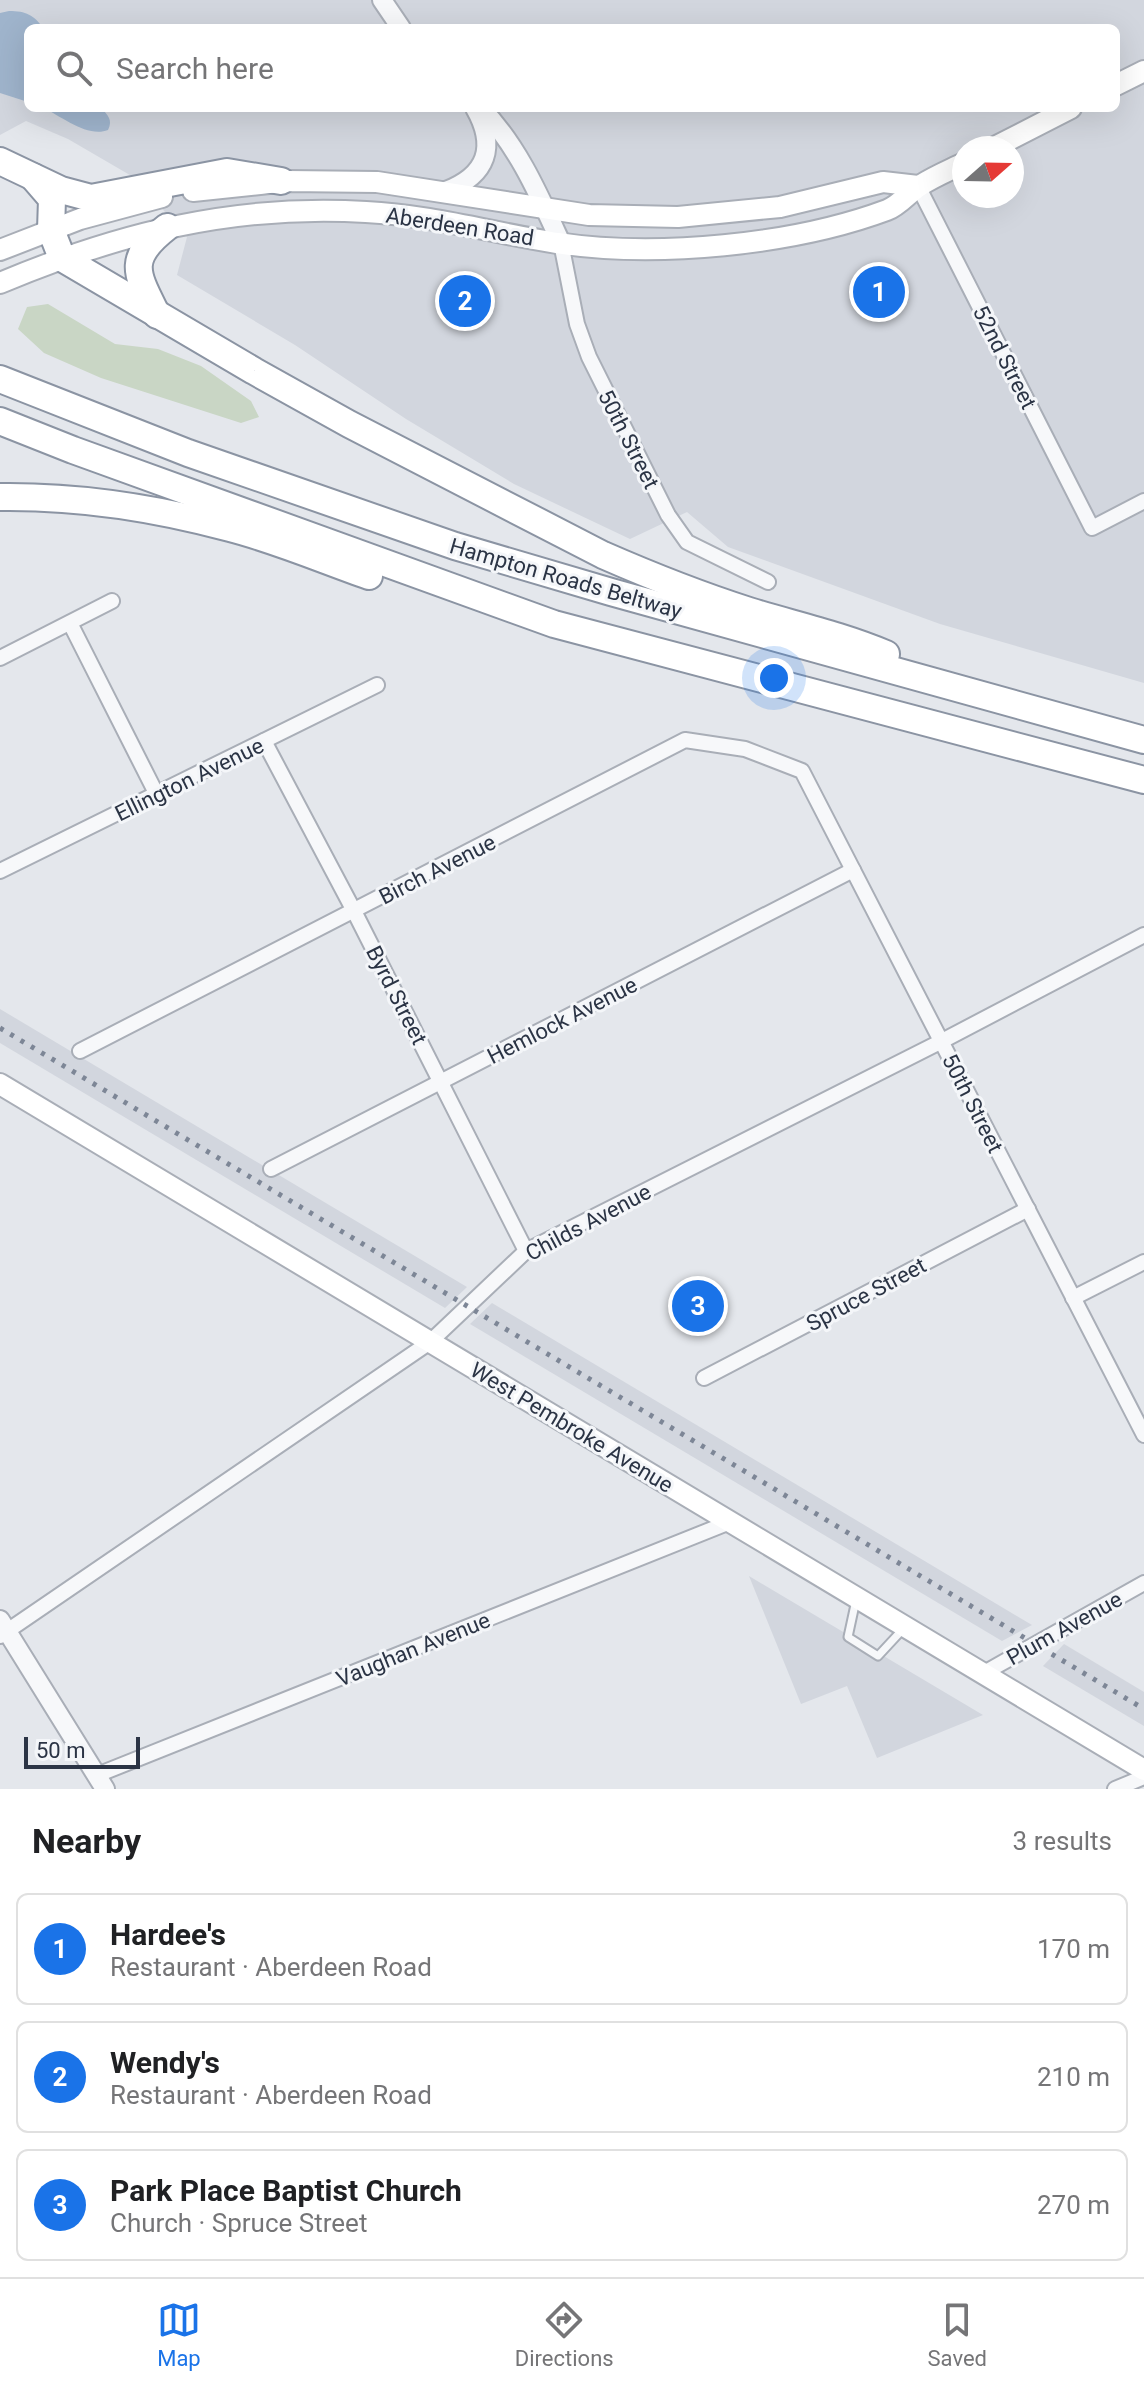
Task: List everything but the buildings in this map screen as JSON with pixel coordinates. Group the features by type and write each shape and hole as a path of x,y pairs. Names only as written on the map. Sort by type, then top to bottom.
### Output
{"highway":[{"path":"0,161 61,190 91,198 227,172 281,181"},
{"path":"33,177 52,199 51,230 62,258 349,424 603,555 661,581 749,611 847,638 985,695"},
{"path":"157,315 144,290 138,263 147,242 167,227"},
{"name":"Hampton Roads Beltway","path":"0,379 188,453 455,546 1144,740"},
{"name":"Hampton Roads Beltway","path":"0,421 554,624 1144,780"},
{"path":"0,497 107,503 231,528 372,577 554,624"}],"main road":[{"path":"1120,83 1144,71"},
{"path":"1016,136 1063,112"},
{"name":"Aberdeen Road","path":"0,283 98,245 167,227 248,214 306,210 365,212 450,222 561,243 610,247 691,247 776,237 833,226 891,208 918,186 952,169"},
{"name":"Aberdeen Road","path":"0,250 51,230 148,200 230,185 281,181 377,182 618,217 699,216 780,207 883,182 918,186"},
{"name":"West Pembroke Avenue","path":"0,1084 1144,1770"}],"street":[{"path":"382,0 398,24"},
{"path":"446,191 469,181 482,162 487,141 479,112"},
{"path":"482,112 511,145 561,243"},
{"name":"52nd Street","path":"918,186 1092,528 1144,501"},
{"name":"50th Street","path":"561,243 577,324 589,357 668,515 687,542 768,582"},
{"path":"0,658 112,601"},
{"path":"70,623 157,795"},
{"name":"Ellington Avenue","path":"0,871 377,685"},
{"name":"Birch Avenue","path":"80,1051 685,740 745,749 802,771"},
{"name":"Byrd Street","path":"264,741 526,1251"},
{"name":"50th Street","path":"802,771 1144,1435"},
{"name":"Hemlock Avenue","path":"271,1169 853,870"},
{"name":"Childs Avenue","path":"2,1629 430,1342 526,1251 942,1041 1144,935"},
{"name":"Spruce Street","path":"704,1378 1028,1209"},
{"path":"1073,1298 1144,1262"},
{"name":"Vaughan Avenue","path":"101,1782 730,1522"},
{"name":"Plum Avenue","path":"984,1673 1144,1583"},
{"path":"2,1629 101,1782"},
{"path":"1115,1789 1144,1777"}],"lane":[{"path":"857,1597 848,1637 878,1656 906,1627"}],"shaded area":[{"path":"0,0 1144,0 1144,683 940,624 728,547 687,512 630,539 514,484 406,419 295,345 177,275 187,237 135,178 68,139 26,121 0,135"},
{"path":"0,1009 467,1287 445,1308 0,1043"},
{"path":"492,1303 1032,1625 1002,1641 470,1324"},
{"path":"749,1576 983,1715 877,1758 847,1686 801,1704"},
{"path":"1064,1644 1144,1692 1144,1726 1043,1666"}],"green space":[{"path":"48,304 115,344 158,349 201,366 251,401 259,417 241,423 101,378 44,353 18,329 27,307"}],"water":[{"path":"20,12 40,24 24,24 24,101 0,93 0,13"},
{"path":"51,112 104,112 110,123 108,130 100,132"}],"railway":[{"path":"0,1028 1144,1709"}],"place":[{"name":"Hardee's","path":"879,292"},
{"name":"Wendy's","path":"465,301"},
{"name":"Park Place Baptist Church","path":"698,1306"}]}
